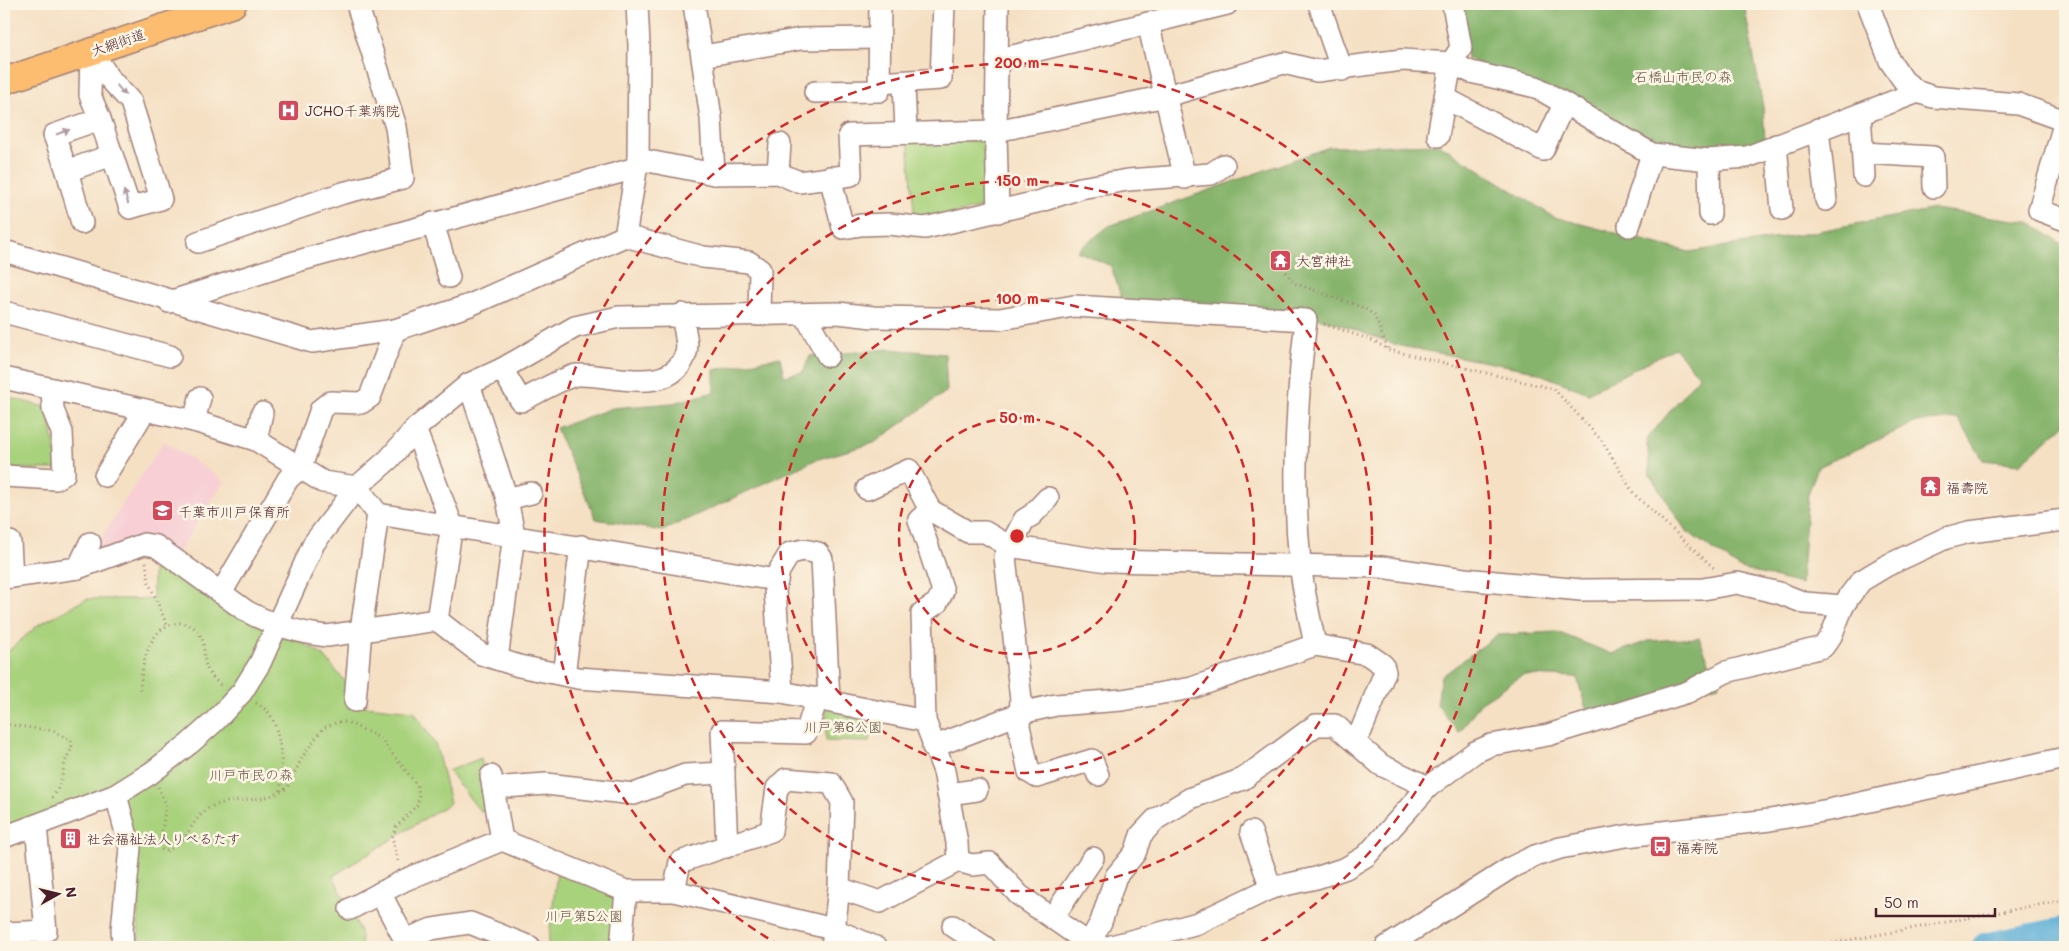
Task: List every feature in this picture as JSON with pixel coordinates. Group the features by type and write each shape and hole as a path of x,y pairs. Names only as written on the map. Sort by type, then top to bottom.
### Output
{"main road":[{"name":"大網街道","path":"4,81 232,4"}],"street":[{"path":"198,242 344,192 403,178 396,127 357,4"},
{"path":"625,236 637,164 640,45 637,4"},
{"path":"694,4 711,118 714,174"},
{"path":"816,92 879,91 878,38 880,4"},
{"path":"879,83 904,83 941,79 944,4"},
{"path":"998,4 996,131 998,212"},
{"path":"997,60 1228,4"},
{"path":"1319,4 1342,70"},
{"path":"1438,136 1451,64 1460,48 1453,4"},
{"path":"1868,4 1890,60 1904,81 1918,92 1933,97 2018,104 2065,121 2039,210 2065,220"},
{"path":"1148,23 1185,178"},
{"path":"703,56 801,39 878,38"},
{"path":"91,51 110,79 131,102 161,200 130,208 90,95 91,51"},
{"path":"169,302 298,261 637,164 714,174 778,173 798,182 851,175 849,135 996,131 1166,96 1284,63 1317,72 1342,70 1402,60 1451,64 1471,72 1536,88 1652,154 1709,160 1747,157 1918,92"},
{"path":"904,83 906,132"},
{"path":"1445,98 1543,150 1564,104"},
{"path":"1860,114 1864,176"},
{"path":"82,223 54,135 100,119"},
{"path":"1818,129 1826,200"},
{"path":"778,173 780,144"},
{"path":"1776,145 1782,209"},
{"path":"1863,153 1933,157 1934,187"},
{"path":"1629,226 1652,154"},
{"path":"67,171 112,155"},
{"path":"1709,160 1710,214"},
{"path":"830,177 843,228 888,224 925,228 1041,201 1080,188 1128,180 1185,178 1212,174 1224,165"},
{"path":"433,223 449,277"},
{"path":"4,252 169,302 312,342 395,330 470,305 625,236 703,257 749,262 760,270 759,315"},
{"path":"4,837 116,795 151,773 189,744 240,694 278,625 314,543 357,487 389,459 415,429 468,384 502,369 574,327 619,317 682,314 805,315 838,313 873,316 1000,319 1074,306 1306,320 1296,412 1296,500 1300,564 1315,646"},
{"path":"4,312 170,356"},
{"path":"502,369 521,400 576,375 628,380 662,378 676,368 686,352 682,314"},
{"path":"805,315 828,356"},
{"path":"221,594 288,480 301,467 321,409 330,402 360,402 370,397 395,330"},
{"path":"4,378 194,421 256,440 323,482 357,487 378,514 581,546 776,580"},
{"path":"468,384 507,499 514,535 497,659"},
{"path":"4,476 56,479 64,474 62,432 53,410 52,389"},
{"path":"194,421 200,398"},
{"path":"105,476 145,410"},
{"path":"256,440 262,413"},
{"path":"415,429 452,525 437,620"},
{"path":"867,488 909,470 930,510 968,532 985,532 1009,546 1107,561 1381,567 1464,579 1581,590 1703,589 1737,583 1805,602 1843,606"},
{"path":"507,499 531,493"},
{"path":"1048,498 1032,515 1024,520 1005,557 1021,713 1019,726 1029,772 1037,777 1092,760 1098,775"},
{"path":"930,510 919,520 943,591 937,603 922,613 926,721 933,746 944,771 957,843 958,861"},
{"path":"355,701 361,630 378,514"},
{"path":"839,888 880,902 958,861 972,865 990,863 1019,895 1094,946 1198,924 1271,888 1324,876 1346,868 1366,856 1428,787 1475,752 1491,745 1548,735 1688,692 1726,672 1823,647 1831,636 1843,606 1861,581 1931,544 1969,532 2065,520"},
{"path":"4,542 10,542 8,577 78,568 144,544 156,546 221,594 252,614 278,625 327,636 437,620 481,654 578,678 782,692 926,721"},
{"path":"78,568 90,543"},
{"path":"564,675 581,546"},
{"path":"727,847 722,731 806,733 823,699 822,560 818,554 804,550 790,553 776,580 776,624 782,692"},
{"path":"933,746 1021,713 1056,705 1122,700 1192,688 1315,646 1367,654 1383,665 1385,672 1361,731 1352,739"},
{"path":"1094,946 1116,876 1135,853 1138,831 1191,798 1243,778 1316,725 1335,725 1381,765 1428,787"},
{"path":"1386,947 1512,867 1535,856 1560,848 1626,836 1770,820 1820,812 2065,758"},
{"path":"502,840 492,781 546,784 634,794 685,775 724,773"},
{"path":"674,891 680,862 771,831 777,788 786,779 831,783 842,802 839,888 833,938"},
{"path":"948,794 977,790"},
{"path":"116,795 130,848 122,930 123,947"},
{"path":"7,933 46,931 36,826"},
{"path":"1251,832 1271,888"},
{"path":"350,909 405,880 502,840 626,891 674,891 833,938 875,947"},
{"path":"1053,917 1094,858"},
{"path":"621,947 626,891"},
{"path":"380,893 404,940 432,928 470,923 530,947"},
{"path":"953,926 985,947"}],"path":[{"path":"1286,272 1294,283 1364,308 1374,315 1389,350"},
{"path":"1306,320 1374,341 1389,350 1554,389 1602,441 1634,494 1646,507 1682,536 1716,569 1737,583"},
{"path":"144,544 149,583 166,625"},
{"path":"140,690 145,657 159,631 166,625 187,624 193,627 201,638 207,671 214,680 265,709 271,715 282,767 280,792"},
{"path":"151,773 166,804 160,844 161,849 166,851 181,842 202,812 214,806 256,800 287,788 303,756 323,728 338,722 347,722 380,738 417,785 420,795 418,804 396,828 392,837 405,880"},
{"path":"4,724 54,731 71,740 72,747 65,763 60,784 54,796 47,802"},
{"path":"1812,947 2065,900"}],"shaded area":[{"name":"千葉市川戸保育所","path":"164,441 224,481 176,555 157,543 86,561"}],"green space":[{"name":"石橋山市民の森","path":"1464,4 1744,4 1763,107 1765,144 1737,157 1687,153 1637,139 1467,58"},
{"path":"908,140 988,140 989,206 915,222"},
{"path":"1439,144 1554,217 1689,252 1798,235 1934,209 2029,222 2065,246 2065,353 2061,359 2065,375 2065,424 2020,464 1983,460 1958,418 1917,422 1818,467 1808,494 1801,584 1741,569 1686,531 1650,475 1647,439 1699,376 1675,348 1588,393 1530,370 1400,346 1330,321 1295,313 1125,308 1111,266 1077,251 1109,226 1329,147"},
{"path":"890,349 945,354 947,391 874,443 815,460 662,531 596,519 556,428 613,408 673,403 714,392 714,370 780,357 784,376 803,372 810,356"},
{"path":"4,396 48,408 59,469 4,469"},
{"name":"川戸市民の森","path":"153,550 324,656 365,706 414,711 436,746 450,803 333,876 360,931 362,947 139,947 136,856 120,790 4,829 4,655 38,625 86,599 153,599"},
{"path":"1557,632 1612,654 1648,641 1699,638 1719,685 1588,716 1577,677 1523,675 1480,703 1459,733 1437,705 1441,677 1497,635"},
{"name":"川戸第6公園","path":"826,706 877,720 869,742 826,741"},
{"path":"481,758 489,809 480,811 448,771"},
{"name":"川戸第5公園","path":"557,872 614,892 618,900 615,947 554,947 548,945"}],"waterway":[{"path":"1986,947 2065,931"}],"place":[{"name":"JCHO千葉病院","path":"289,110"},
{"name":"大宮神社","path":"1280,260"},
{"name":"福壽院","path":"1930,487"},
{"name":"千葉市川戸保育所","path":"162,511"},
{"name":"社会福祉法人りべるたす","path":"71,838"},
{"name":"福寿院","path":"1660,847"}]}
